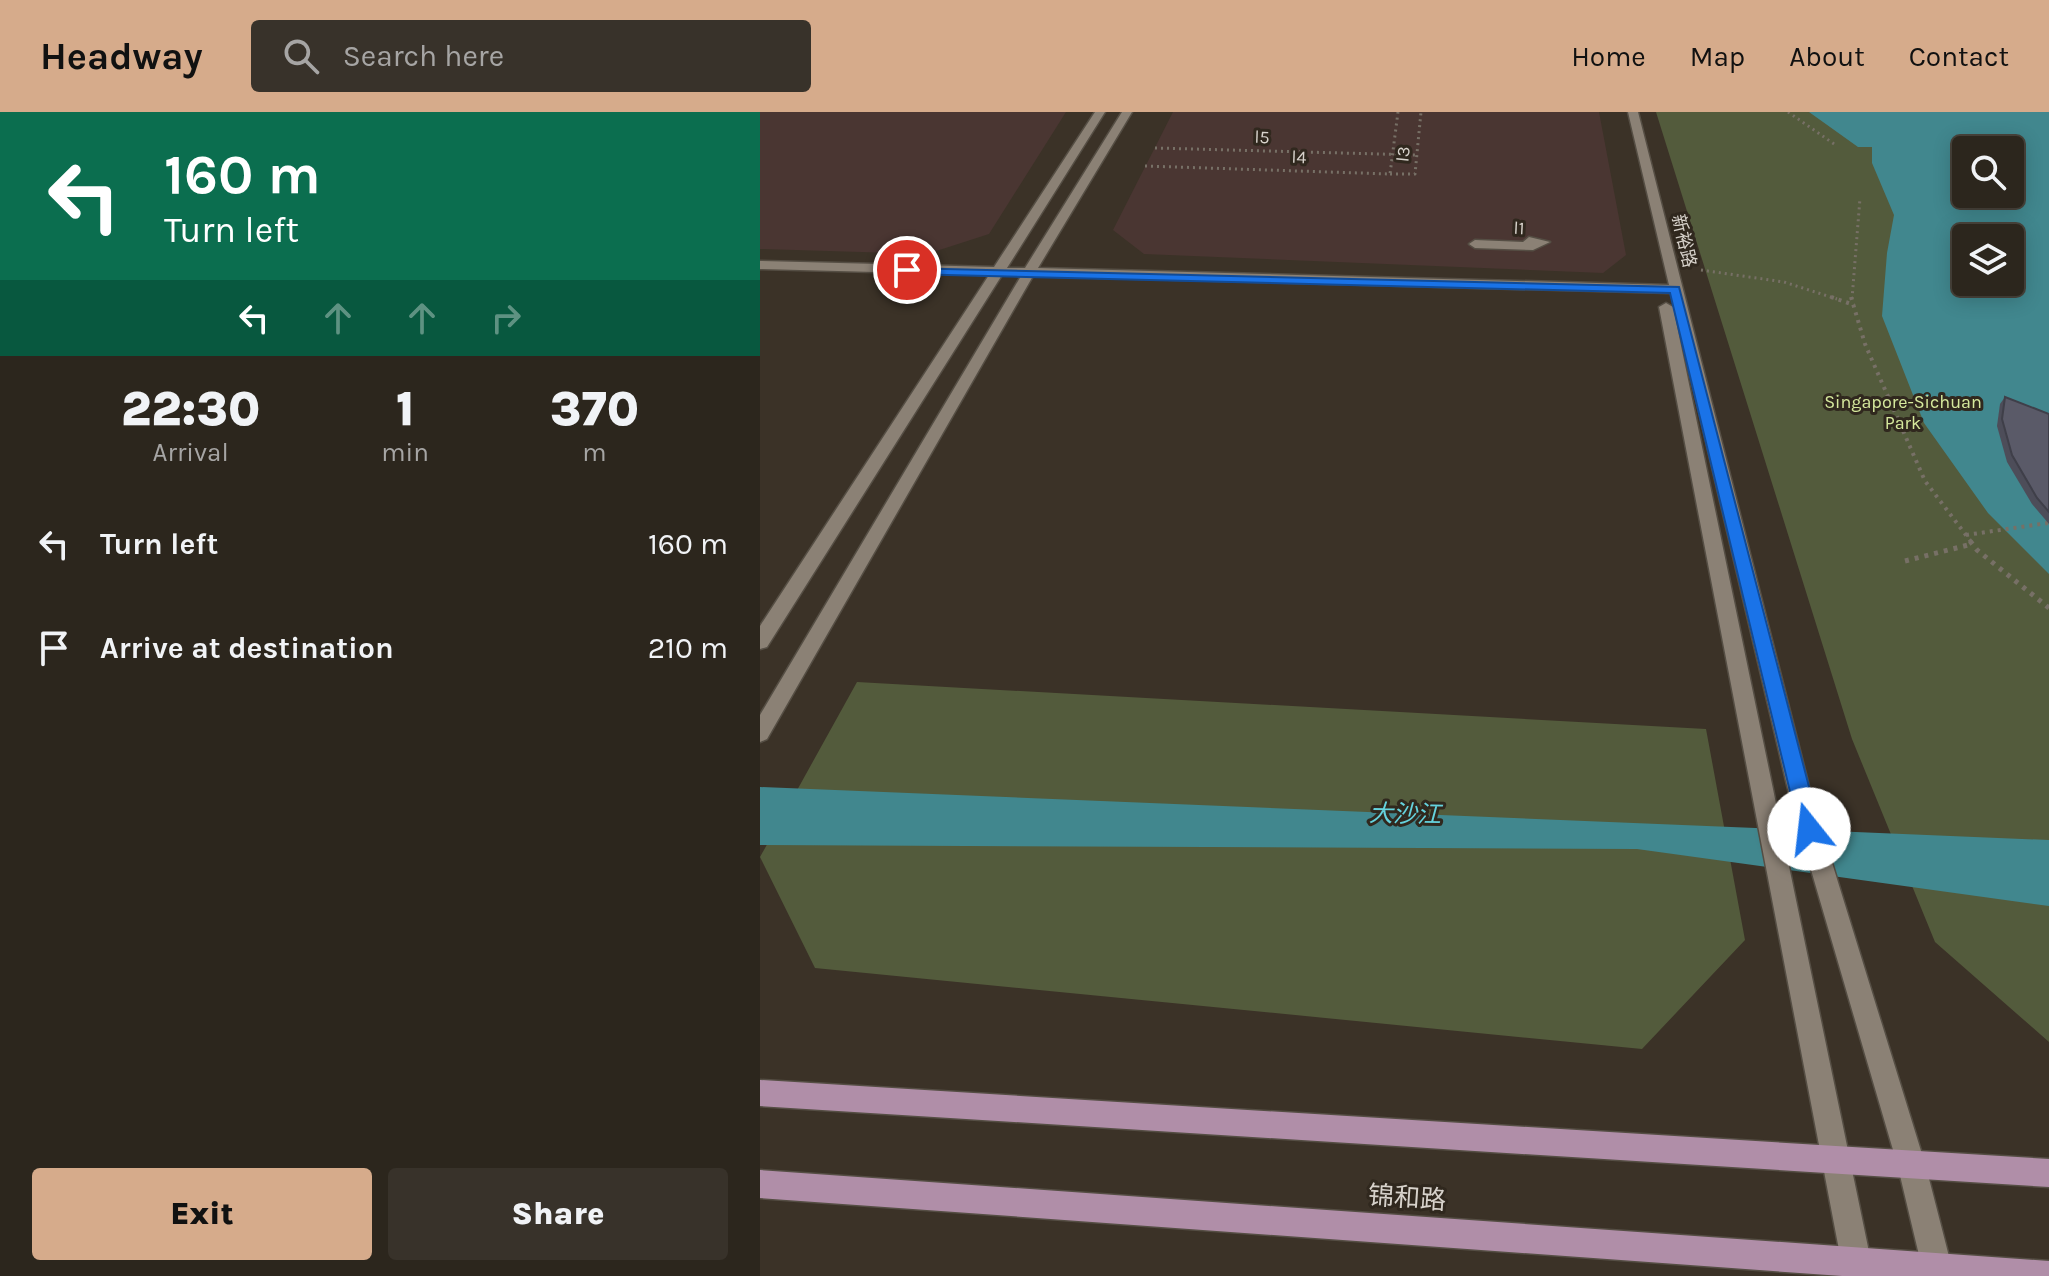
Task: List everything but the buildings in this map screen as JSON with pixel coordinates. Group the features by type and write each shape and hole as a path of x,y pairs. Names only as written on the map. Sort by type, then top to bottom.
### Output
{"main road":[{"path":"760,1093 1835,1158 1912,1167 2049,1173"},
{"name":"锦和路","path":"760,1184 1858,1269 2049,1276"}],"street":[{"path":"760,642 1100,112"},
{"path":"760,733 1028,274 1127,112"},
{"name":"新裕路","path":"1624,112 1801,798 1912,1167 1938,1273"},
{"name":"新裕路","path":"1633,112 1858,1269"},
{"name":"l1","path":"1475,244 1533,246 1544,242 1529,241"},
{"path":"760,265 1669,289"}],"path":[{"path":"1390,174 1398,112"},
{"name":"l3","path":"1390,174 1415,174 1421,112"},
{"path":"1788,112 1837,146"},
{"name":"l5","path":"1155,148 1417,155"},
{"name":"l4","path":"1145,166 1390,174"},
{"path":"1860,198 1851,296 1865,344 1925,481 1972,544 2049,608"},
{"path":"1701,270 1784,282 1854,305"},
{"path":"1966,535 2048,523"},
{"path":"1905,561 1972,544"}],"shaded area":[{"path":"760,112 1066,112 989,234 927,254 760,249"},
{"path":"1173,112 1599,112 1626,255 1603,273 1144,254 1113,230"}],"green space":[{"name":"Singapore-Sichuan Park","path":"1656,112 2049,112 2049,1042 1935,942 1852,739"},
{"path":"857,682 1706,729 1745,940 1642,1049 815,968 760,857"}],"water":[{"path":"1809,112 2049,112 2049,574 1988,513 1924,423 1882,316 1887,253 1894,215 1872,163 1872,147 1858,147"},
{"name":"大沙江","path":"760,787 2049,840 2049,906 1637,849 760,845"}],"route":[{"path":"907,270 1675,289 1809,829"}]}
